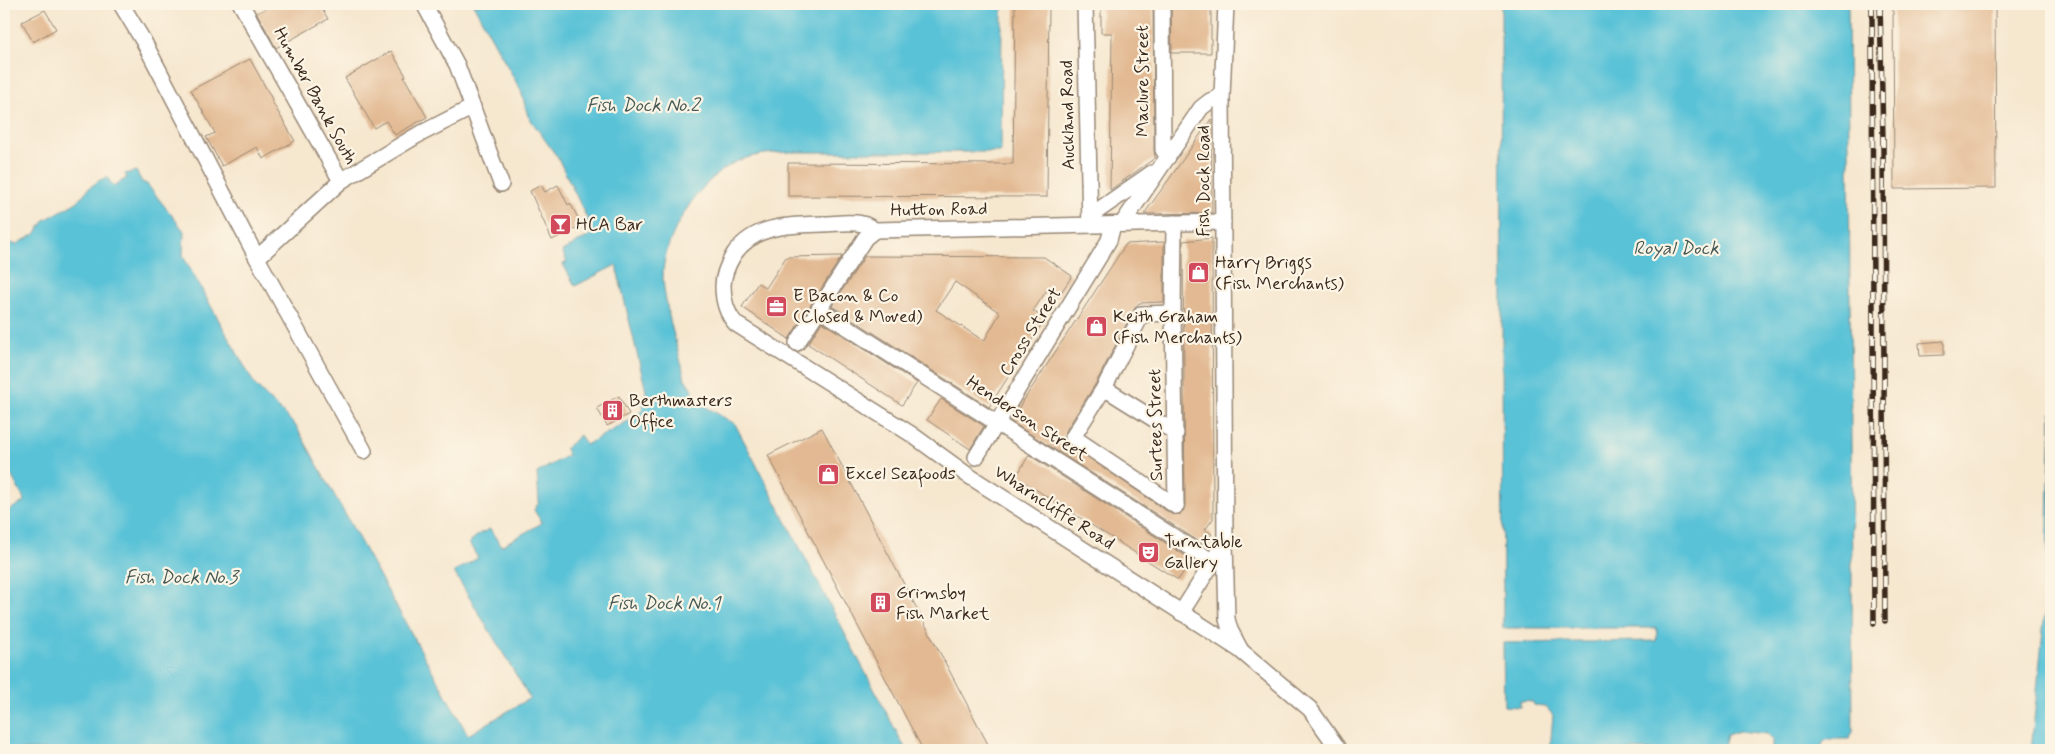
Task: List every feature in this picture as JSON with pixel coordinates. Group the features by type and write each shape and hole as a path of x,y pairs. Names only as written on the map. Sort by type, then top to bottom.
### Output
{"street":[{"path":"121,4 144,42 257,258 364,451"},
{"name":"Humber Bank South","path":"241,4 341,181"},
{"path":"424,4 457,65 501,184"},
{"name":"Auckland Road","path":"1084,4 1090,221"},
{"name":"Maclure Street","path":"1162,4 1164,162"},
{"name":"Fish Dock Road","path":"1226,4 1222,96 1227,619 1240,650"},
{"name":"Cross Street","path":"976,457 1099,257 1117,224 1164,162 1201,108 1210,101 1222,96"},
{"path":"257,258 341,181 416,136 473,107"},
{"name":"Cross Street","path":"1090,221 1164,162"},
{"name":"Hutton Road","path":"730,318 725,306 723,282 725,271 737,250 753,236 772,228 787,225 862,224 875,230 1090,221 1117,224 1223,222"},
{"name":"Surtees Street","path":"1104,388 1073,437 1176,506 1174,223"},
{"path":"797,343 865,238 875,230"},
{"name":"Henderson Street","path":"819,309 1213,562"},
{"path":"1174,313 1142,314 1104,388 1176,433"},
{"name":"Wharncliffe Road","path":"730,318 736,324 911,434 966,474 1240,650 1310,709 1339,750"},
{"name":"Fish Dock Road","path":"1181,613 1226,538"}],"water":[{"path":"473,4 1002,4 1001,152 790,152 750,157 724,169 710,180 697,195 676,228 664,263 663,279 666,303 685,379 692,389 696,401 735,424 906,750 4,750 4,513 25,501 4,462 4,239 12,244 17,244 35,234 45,220 77,202 89,188 100,180 107,177 113,186 127,178 125,174 136,171 142,182 147,184 184,231 183,256 255,385 296,426 468,735 530,698 454,572 478,558 469,543 479,534 490,529 501,546 542,523 534,510 539,502 537,473 568,455 565,449 580,435 586,445 642,411 646,391 616,265 575,286 563,264 567,262 562,251 591,235 586,224 588,220 558,158 528,116 521,91"},
{"name":"Royal Dock","path":"1501,4 1848,4 1853,732 1849,739 1829,739 1823,742 1821,750 1772,750 1772,740 1767,734 1739,731 1727,735 1723,750 1550,750 1553,715 1545,706 1534,705 1533,702 1520,701 1520,707 1504,706 1503,643 1656,641 1657,628 1503,628"},
{"path":"2051,413 2051,750 2031,750 2046,601"}],"building":[{"path":"274,4 319,4 328,19 276,48 257,13"},
{"path":"1015,4 1049,4 1047,197 788,196 788,163 1013,164"},
{"path":"1101,4 1153,4 1155,158 1110,190 1112,33 1101,33"},
{"path":"1171,4 1211,4 1211,53 1172,53"},
{"path":"1893,4 1995,4 1996,188 1894,189"},
{"path":"45,10 56,29 33,42 22,22"},
{"path":"391,51 427,117 395,135 386,121 374,128 345,78"},
{"path":"250,59 295,141 263,159 257,147 222,166 206,137 215,133 191,90"},
{"path":"1211,119 1212,213 1144,214 1182,161"},
{"path":"541,185 545,192 558,185 568,205 570,203 582,225 552,240 530,191"},
{"path":"1212,238 1213,519 1205,530 1212,534 1203,544 1010,421 1126,244 1164,242 1164,302 1139,303 1134,309 1096,383 1065,432 1063,440 1171,514 1181,514 1185,506 1183,241"},
{"path":"842,256 789,339 742,307 758,283 766,288 786,257"},
{"path":"865,256 1044,257 1072,276 1058,297 1047,290 1033,311 1045,319 989,407 832,306","holes":["955,282 1000,313 984,341 936,310"]},
{"path":"822,322 917,383 902,405 808,344"},
{"path":"1944,341 1944,355 1920,356 1919,343"},
{"name":"Berthmasters Office","path":"619,396 629,414 607,426 597,408"},
{"path":"941,399 984,426 970,449 927,420"},
{"name":"Grimsby Fish Market","path":"822,428 991,750 923,750 768,455"},
{"path":"1029,455 1192,560 1178,580 1016,477"}],"railway":[{"path":"1872,4 1874,623"},
{"path":"1880,4 1883,140 1885,621"}],"place":[{"name":"HCA Bar","path":"560,225"},
{"name":"Harry Briggs (Fish Merchants)","path":"1199,273"},
{"name":"E Bacon & Co (Closed & Moved)","path":"777,306"},
{"name":"Keith Graham (Fish Merchants)","path":"1097,327"},
{"name":"Berthmasters Office","path":"613,411"},
{"name":"Excel Seafoods","path":"829,474"},
{"name":"Turntable Gallery","path":"1148,552"},
{"name":"Grimsby Fish Market","path":"880,603"}],"water label":[{"name":"Fish Dock No.2","path":"643,105"},
{"name":"Fish Dock No.3","path":"181,577"},
{"name":"Fish Dock No.1","path":"664,603"}]}
